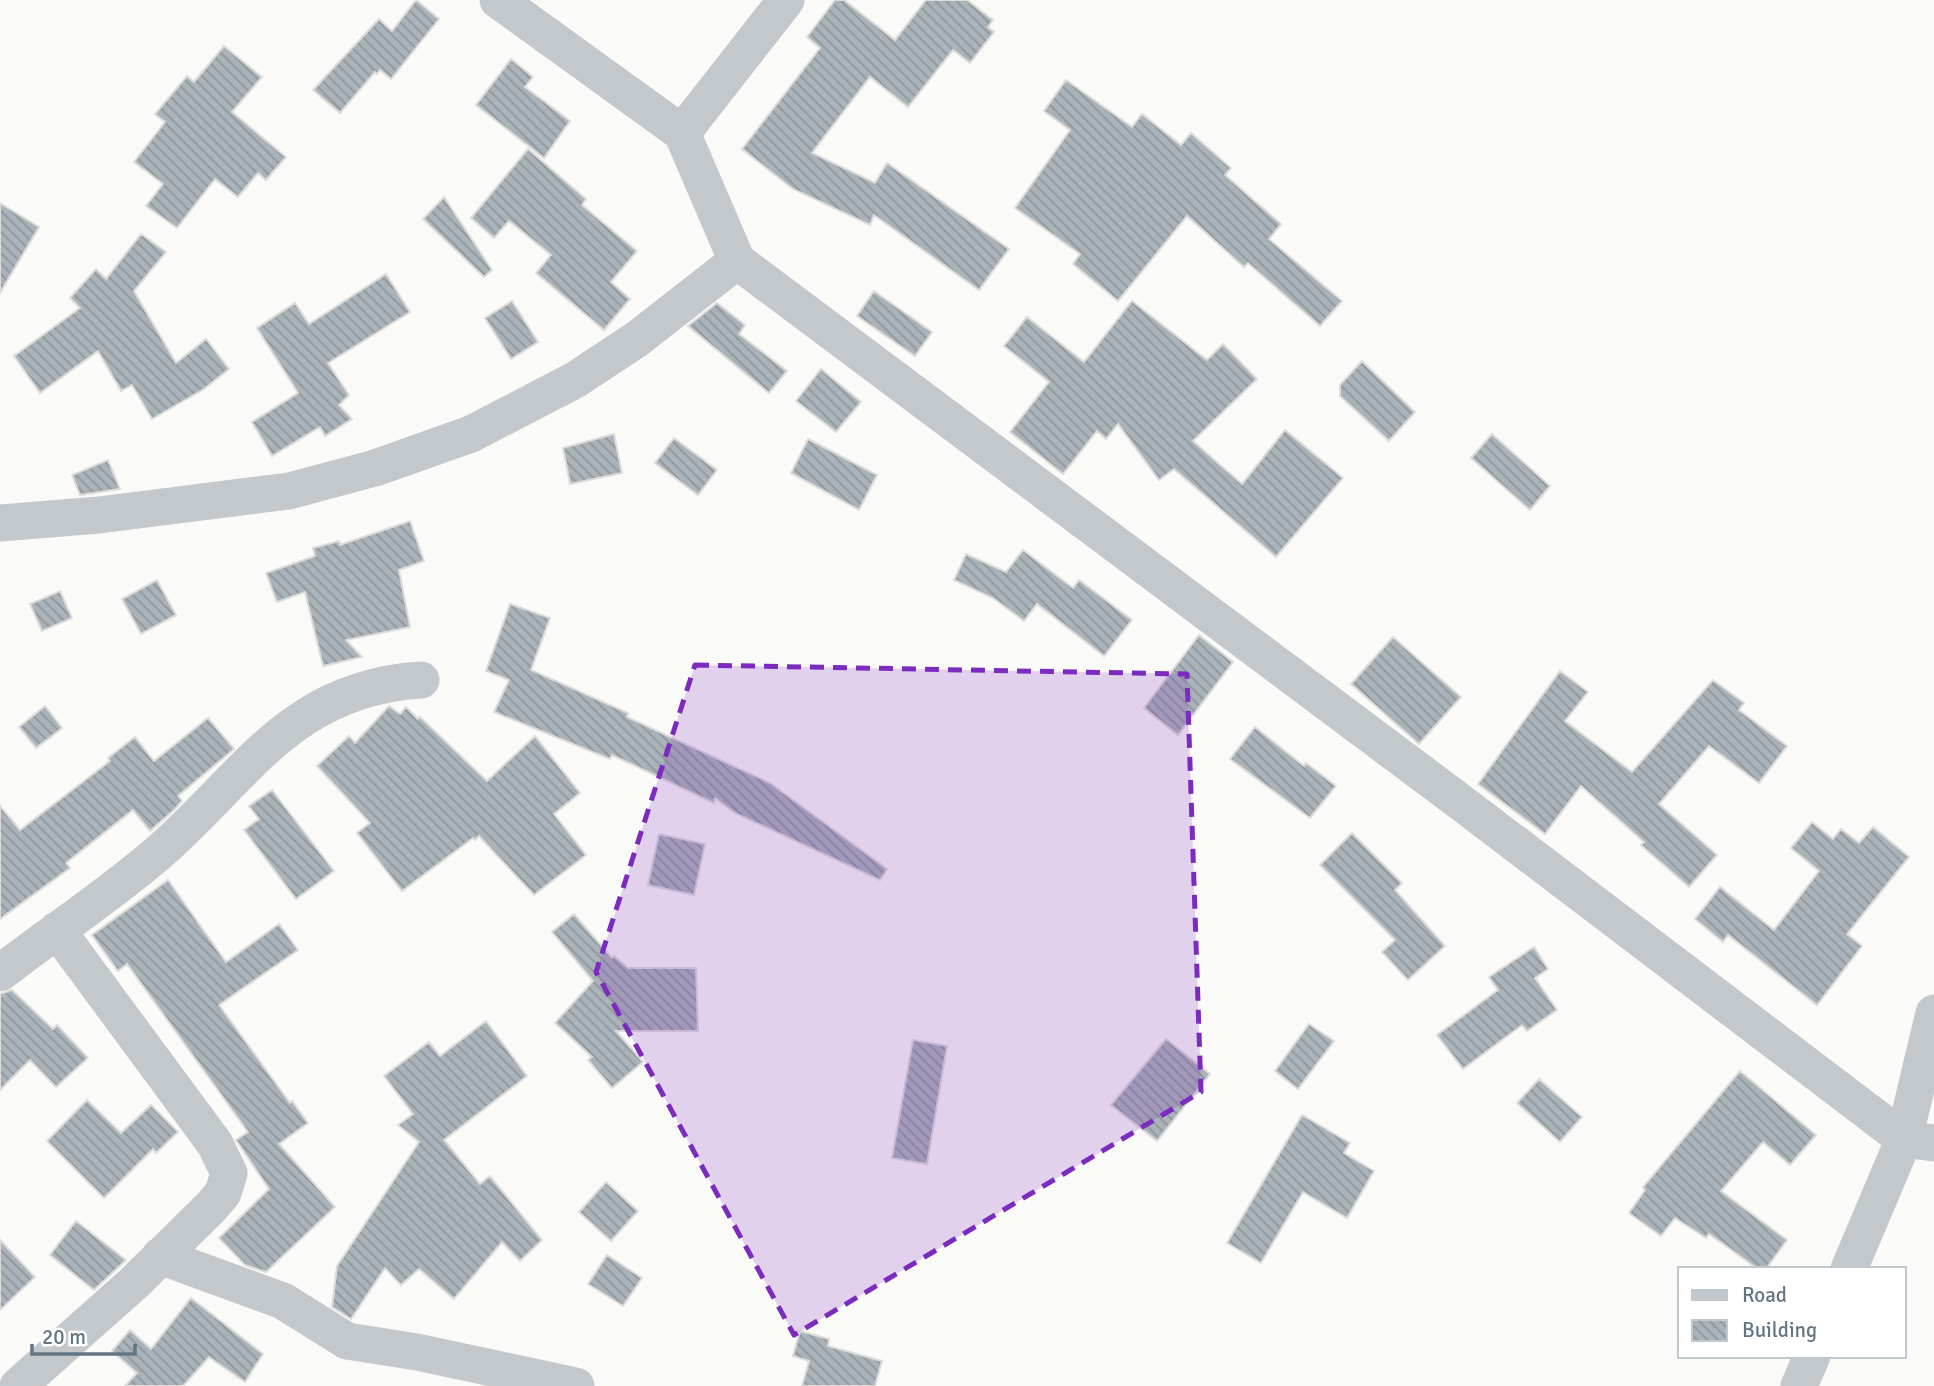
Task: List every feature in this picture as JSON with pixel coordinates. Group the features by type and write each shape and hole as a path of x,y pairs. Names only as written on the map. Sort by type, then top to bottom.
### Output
{"street":[{"path":"498,0 682,133 737,261 1919,1141"},
{"path":"682,133 786,0"},
{"path":"0,523 99,515 289,491 375,468 459,439 575,380 637,339 737,261"},
{"path":"0,973 150,860 180,834 246,765 321,706 360,689 390,682 421,680"},
{"path":"18,1386 160,1256 223,1193 229,1173 215,1144 57,930"},
{"path":"1850,1267 1919,1141 1934,1013"},
{"path":"160,1256 282,1301 347,1341 417,1352 576,1386"},
{"path":"1799,1386 1811,1358"}],"highlighted area":[{"path":"695,665 1187,674 1201,1092 794,1335 596,972"}],"building":[{"path":"416,0 439,19 391,79 380,70 377,74 375,72 340,113 313,90 379,19 392,31"},
{"path":"835,0 844,0 895,40 926,0 967,0 993,20 988,27 994,32 970,63 953,50 908,107 870,77 812,153 875,183 887,163 1009,249 979,290 874,215 870,225 793,189 742,149 820,48 807,37"},
{"path":"224,46 262,77 232,112 286,157 266,180 258,173 238,197 215,179 177,228 146,206 163,184 134,162 165,122 155,114 187,76 194,82"},
{"path":"511,59 533,77 525,87 570,121 544,158 476,105"},
{"path":"1066,80 1132,127 1142,114 1181,145 1191,133 1231,168 1225,175 1281,224 1269,239 1342,301 1320,326 1248,263 1244,267 1187,216 1118,301 1073,264 1080,254 1015,208 1070,130 1044,111"},
{"path":"528,149 586,199 582,205 637,251 611,282 630,299 604,330 536,273 551,255 509,221 494,238 471,218"},
{"path":"444,197 492,270 484,277 423,219"},
{"path":"0,203 39,227 0,293"},
{"path":"141,234 166,252 134,291 176,363 206,339 229,369 204,389 152,419 132,385 121,391 98,351 40,393 14,356 80,308 70,298 96,269 106,279"},
{"path":"386,274 410,312 328,363 349,395 339,405 352,419 325,436 320,427 272,456 252,422 298,393 257,328 295,303 309,324"},
{"path":"874,291 932,332 915,356 857,316"},
{"path":"512,301 538,342 511,359 485,318"},
{"path":"1132,301 1207,360 1223,344 1257,379 1193,441 1242,484 1285,430 1343,478 1276,557 1174,469 1159,480 1118,424 1106,439 1097,431 1063,474 1010,432 1049,382 1004,346 1027,317 1084,362"},
{"path":"717,303 745,325 739,334 787,371 769,393 688,326"},
{"path":"1362,361 1415,412 1389,441 1340,396 1340,385"},
{"path":"821,369 861,402 836,432 796,401"},
{"path":"614,434 622,473 570,484 563,448"},
{"path":"1492,434 1550,486 1530,510 1471,458"},
{"path":"674,438 717,470 698,495 655,463"},
{"path":"808,439 877,475 859,510 791,473"},
{"path":"108,460 120,489 80,495 72,475"},
{"path":"410,521 424,561 399,570 410,627 346,640 362,657 323,666 305,592 277,602 266,573 315,556 313,548 339,541 340,545"},
{"path":"1023,550 1073,588 1079,580 1132,620 1104,656 1037,604 1024,621 993,598 954,580 966,554 1006,572"},
{"path":"157,580 176,615 141,634 122,599"},
{"path":"60,591 72,618 42,631 30,604"},
{"path":"510,604 550,618 531,670 628,713 627,717 770,783 887,869 880,880 735,813 715,798 714,803 612,755 610,759 494,712 509,680 486,671"},
{"path":"1199,635 1233,662 1178,735 1144,708"},
{"path":"1393,637 1461,697 1419,744 1351,684"},
{"path":"1560,671 1588,692 1565,721 1632,772 1713,680 1744,703 1739,710 1787,746 1759,783 1709,746 1659,804 1717,855 1689,887 1641,845 1644,842 1581,786 1545,834 1478,784"},
{"path":"45,706 62,728 36,748 19,727"},
{"path":"389,706 400,714 406,707 418,719 420,717 487,781 535,736 580,793 554,814 586,855 534,895 479,836 402,891 357,833 370,823 317,766 349,736 355,743"},
{"path":"208,718 234,749 178,796 182,801 174,810 150,831 133,810 66,863 70,868 0,919 0,806 20,830 110,761 108,758 135,737 154,761"},
{"path":"1255,727 1304,766 1306,763 1336,786 1310,818 1230,759"},
{"path":"272,790 334,871 296,899 244,830 259,819 249,806"},
{"path":"1812,822 1833,839 1841,829 1859,843 1873,827 1909,857 1847,934 1862,946 1817,1005 1728,935 1723,942 1695,919 1720,887 1774,930 1819,871 1791,848"},
{"path":"1352,833 1402,883 1395,890 1445,946 1408,980 1382,952 1395,940 1320,865"},
{"path":"659,834 705,844 694,895 648,885"},
{"path":"168,880 226,962 279,924 298,950 219,1005 290,1103 292,1101 308,1123 279,1144 335,1207 266,1272 245,1265 219,1238 269,1189 236,1140 248,1132 127,964 118,971 92,935"},
{"path":"574,914 612,958 614,956 628,968 696,968 698,1031 616,1031 643,1062 612,1088 588,1060 592,1057 555,1023 593,981 552,932"},
{"path":"1534,947 1548,969 1535,978 1557,1010 1527,1031 1522,1025 1463,1069 1437,1035 1498,990 1489,977"},
{"path":"12,990 53,1029 57,1025 88,1058 56,1087 30,1060 0,1090 0,994"},
{"path":"486,1021 527,1076 444,1140 480,1184 490,1176 542,1240 520,1261 502,1242 454,1299 419,1269 401,1285 385,1268 351,1319 332,1307 337,1266 419,1142 398,1125 413,1114 384,1076 429,1042 440,1056"},
{"path":"1309,1024 1334,1041 1298,1089 1275,1071"},
{"path":"1166,1039 1210,1074 1157,1141 1111,1105"},
{"path":"913,1040 947,1046 927,1164 892,1158"},
{"path":"1740,1071 1816,1135 1790,1165 1763,1142 1721,1191 1787,1240 1767,1267 1755,1267 1709,1234 1706,1238 1675,1218 1661,1236 1629,1213 1645,1190 1643,1187"},
{"path":"1539,1079 1582,1117 1560,1142 1517,1103"},
{"path":"87,1100 121,1133 151,1105 178,1132 156,1153 153,1149 104,1198 47,1141"},
{"path":"1302,1115 1350,1143 1344,1153 1374,1171 1347,1218 1303,1192 1261,1263 1227,1243"},
{"path":"606,1182 638,1211 611,1241 579,1212"},
{"path":"76,1221 126,1260 94,1290 50,1255"},
{"path":"0,1240 35,1277 0,1310"},
{"path":"607,1255 642,1278 623,1306 588,1284"},
{"path":"191,1298 263,1354 245,1382 209,1357 183,1386 125,1386 137,1373 112,1351 130,1330 151,1349"},
{"path":"800,1331 829,1339 828,1346 882,1361 875,1386 802,1386 809,1361 793,1356"}]}
